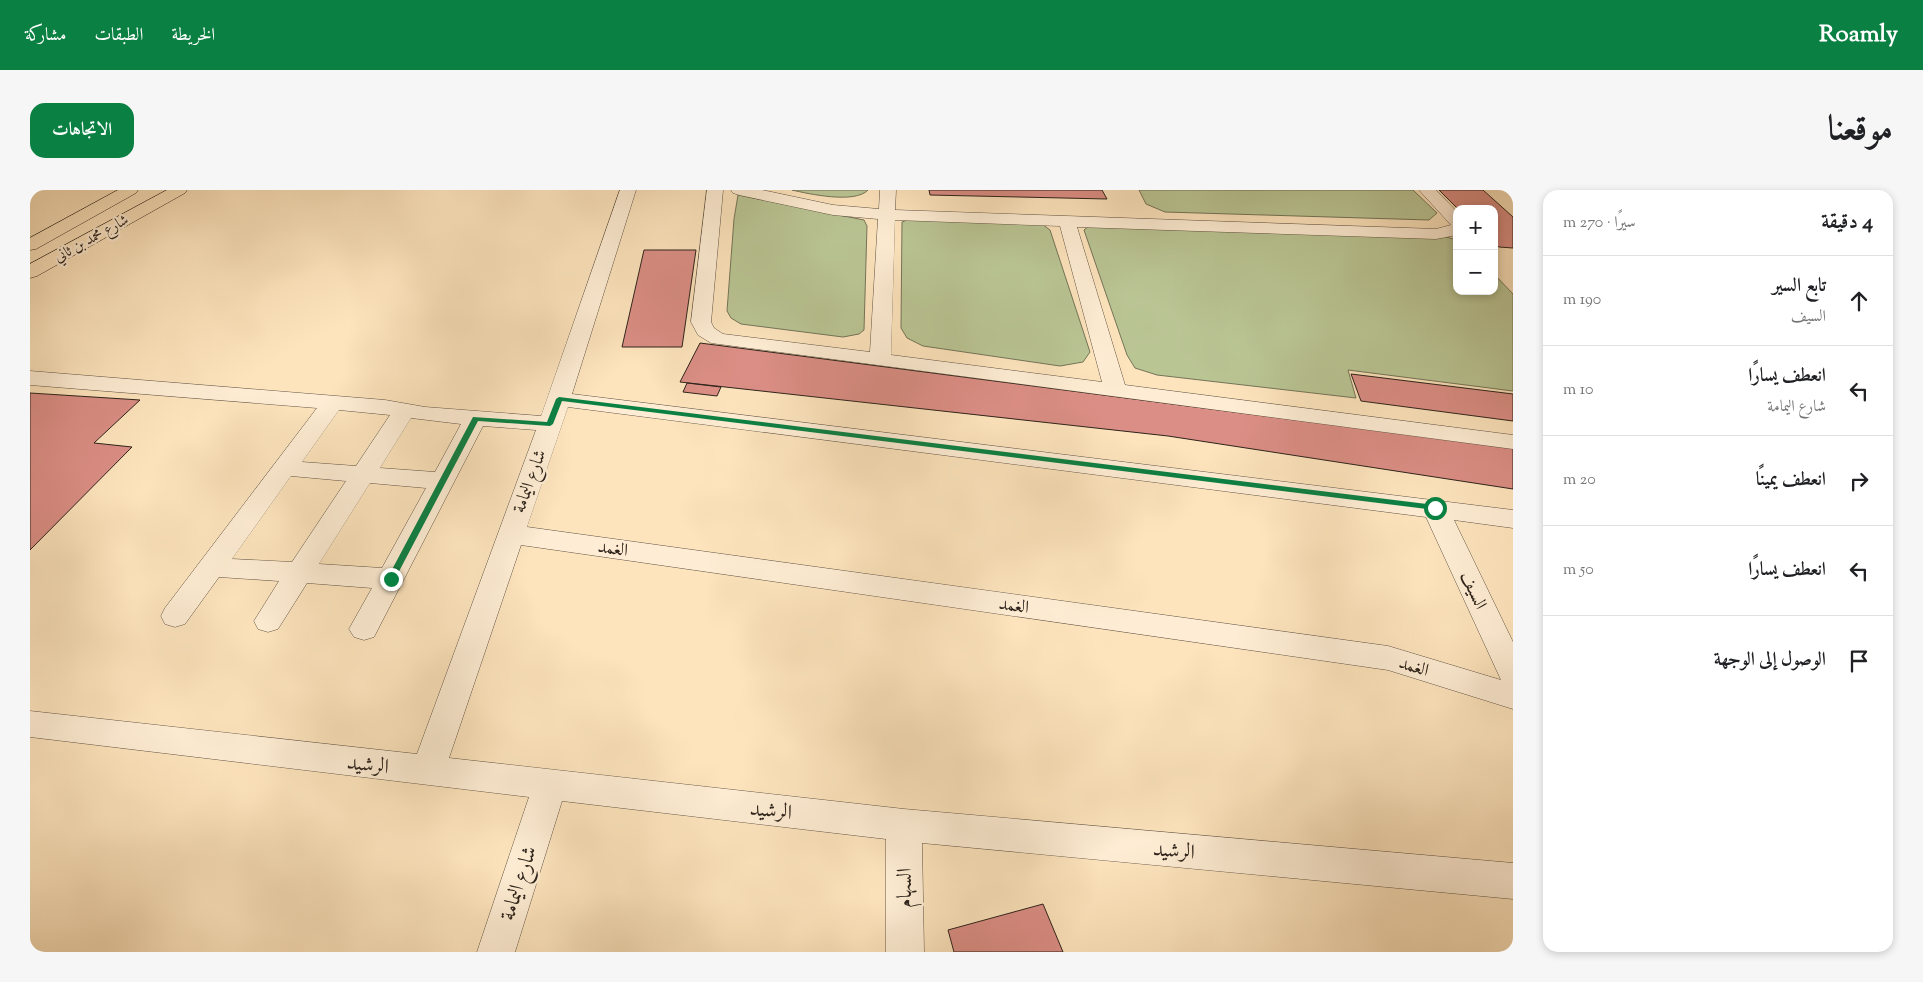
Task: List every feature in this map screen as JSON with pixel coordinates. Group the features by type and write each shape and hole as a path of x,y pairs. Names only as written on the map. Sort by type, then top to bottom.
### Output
{"main road":[{"name":"شارع محمد بن ثاني","path":"30,272 179,190"},
{"path":"30,245 127,191"}],"street":[{"name":"شارع اليمامة","path":"428,771 554,411 628,190"},
{"path":"715,190 701,322 705,331 711,336 727,341 1513,442"},
{"path":"739,190 832,210 888,215 1436,234 1453,231"},
{"path":"880,360 888,190"},
{"path":"1427,190 1453,218"},
{"path":"1067,222 1115,390"},
{"path":"30,378 334,403 476,419 554,411"},
{"path":"174,616 334,403"},
{"path":"395,409 438,405 554,411 1435,508 1513,519"},
{"path":"268,621 364,474 395,409"},
{"path":"364,629 476,419"},
{"path":"285,468 443,481"},
{"name":"السيف","path":"1435,508 1513,673"},
{"name":"الغمد","path":"510,534 1388,658 1513,696"},
{"path":"211,568 391,579"},
{"name":"الرشيد","path":"30,724 904,825 1513,881"},
{"name":"شارع اليمامة","path":"496,952 550,785"},
{"name":"السهام","path":"904,825 905,952"}],"green space":[{"path":"792,190 868,190 853,196 832,197"},
{"path":"1139,190 1413,190 1437,213 1429,220 1165,212 1146,204"},
{"path":"738,195 864,220 867,226 864,330 859,334 843,337 741,324 731,318 727,311 734,219"},
{"path":"907,220 1042,224 1050,230 1090,352 1083,362 1060,366 923,346 907,338 901,328 902,222"},
{"path":"1090,225 1439,235 1453,239 1453,295 1498,295 1498,278 1513,294 1513,391 1348,370 1356,398 1157,375 1135,368 1127,355 1084,230"}],"building":[{"path":"929,190 1102,190 1107,199 930,195"},
{"path":"1439,190 1483,190 1513,217 1513,248 1498,246 1498,205 1454,205"},
{"path":"644,250 696,250 682,347 622,347"},
{"path":"700,343 1513,448 1513,489 1168,436 680,382"},
{"path":"1351,374 1513,394 1513,421 1361,401"},
{"path":"687,383 721,387 717,396 683,392"},
{"path":"30,393 140,400 94,443 132,447 30,550"},
{"path":"1043,904 1063,952 954,952 948,930"}],"route":[{"path":"391,579 476,419 550,424 559,399 1435,508"}]}
